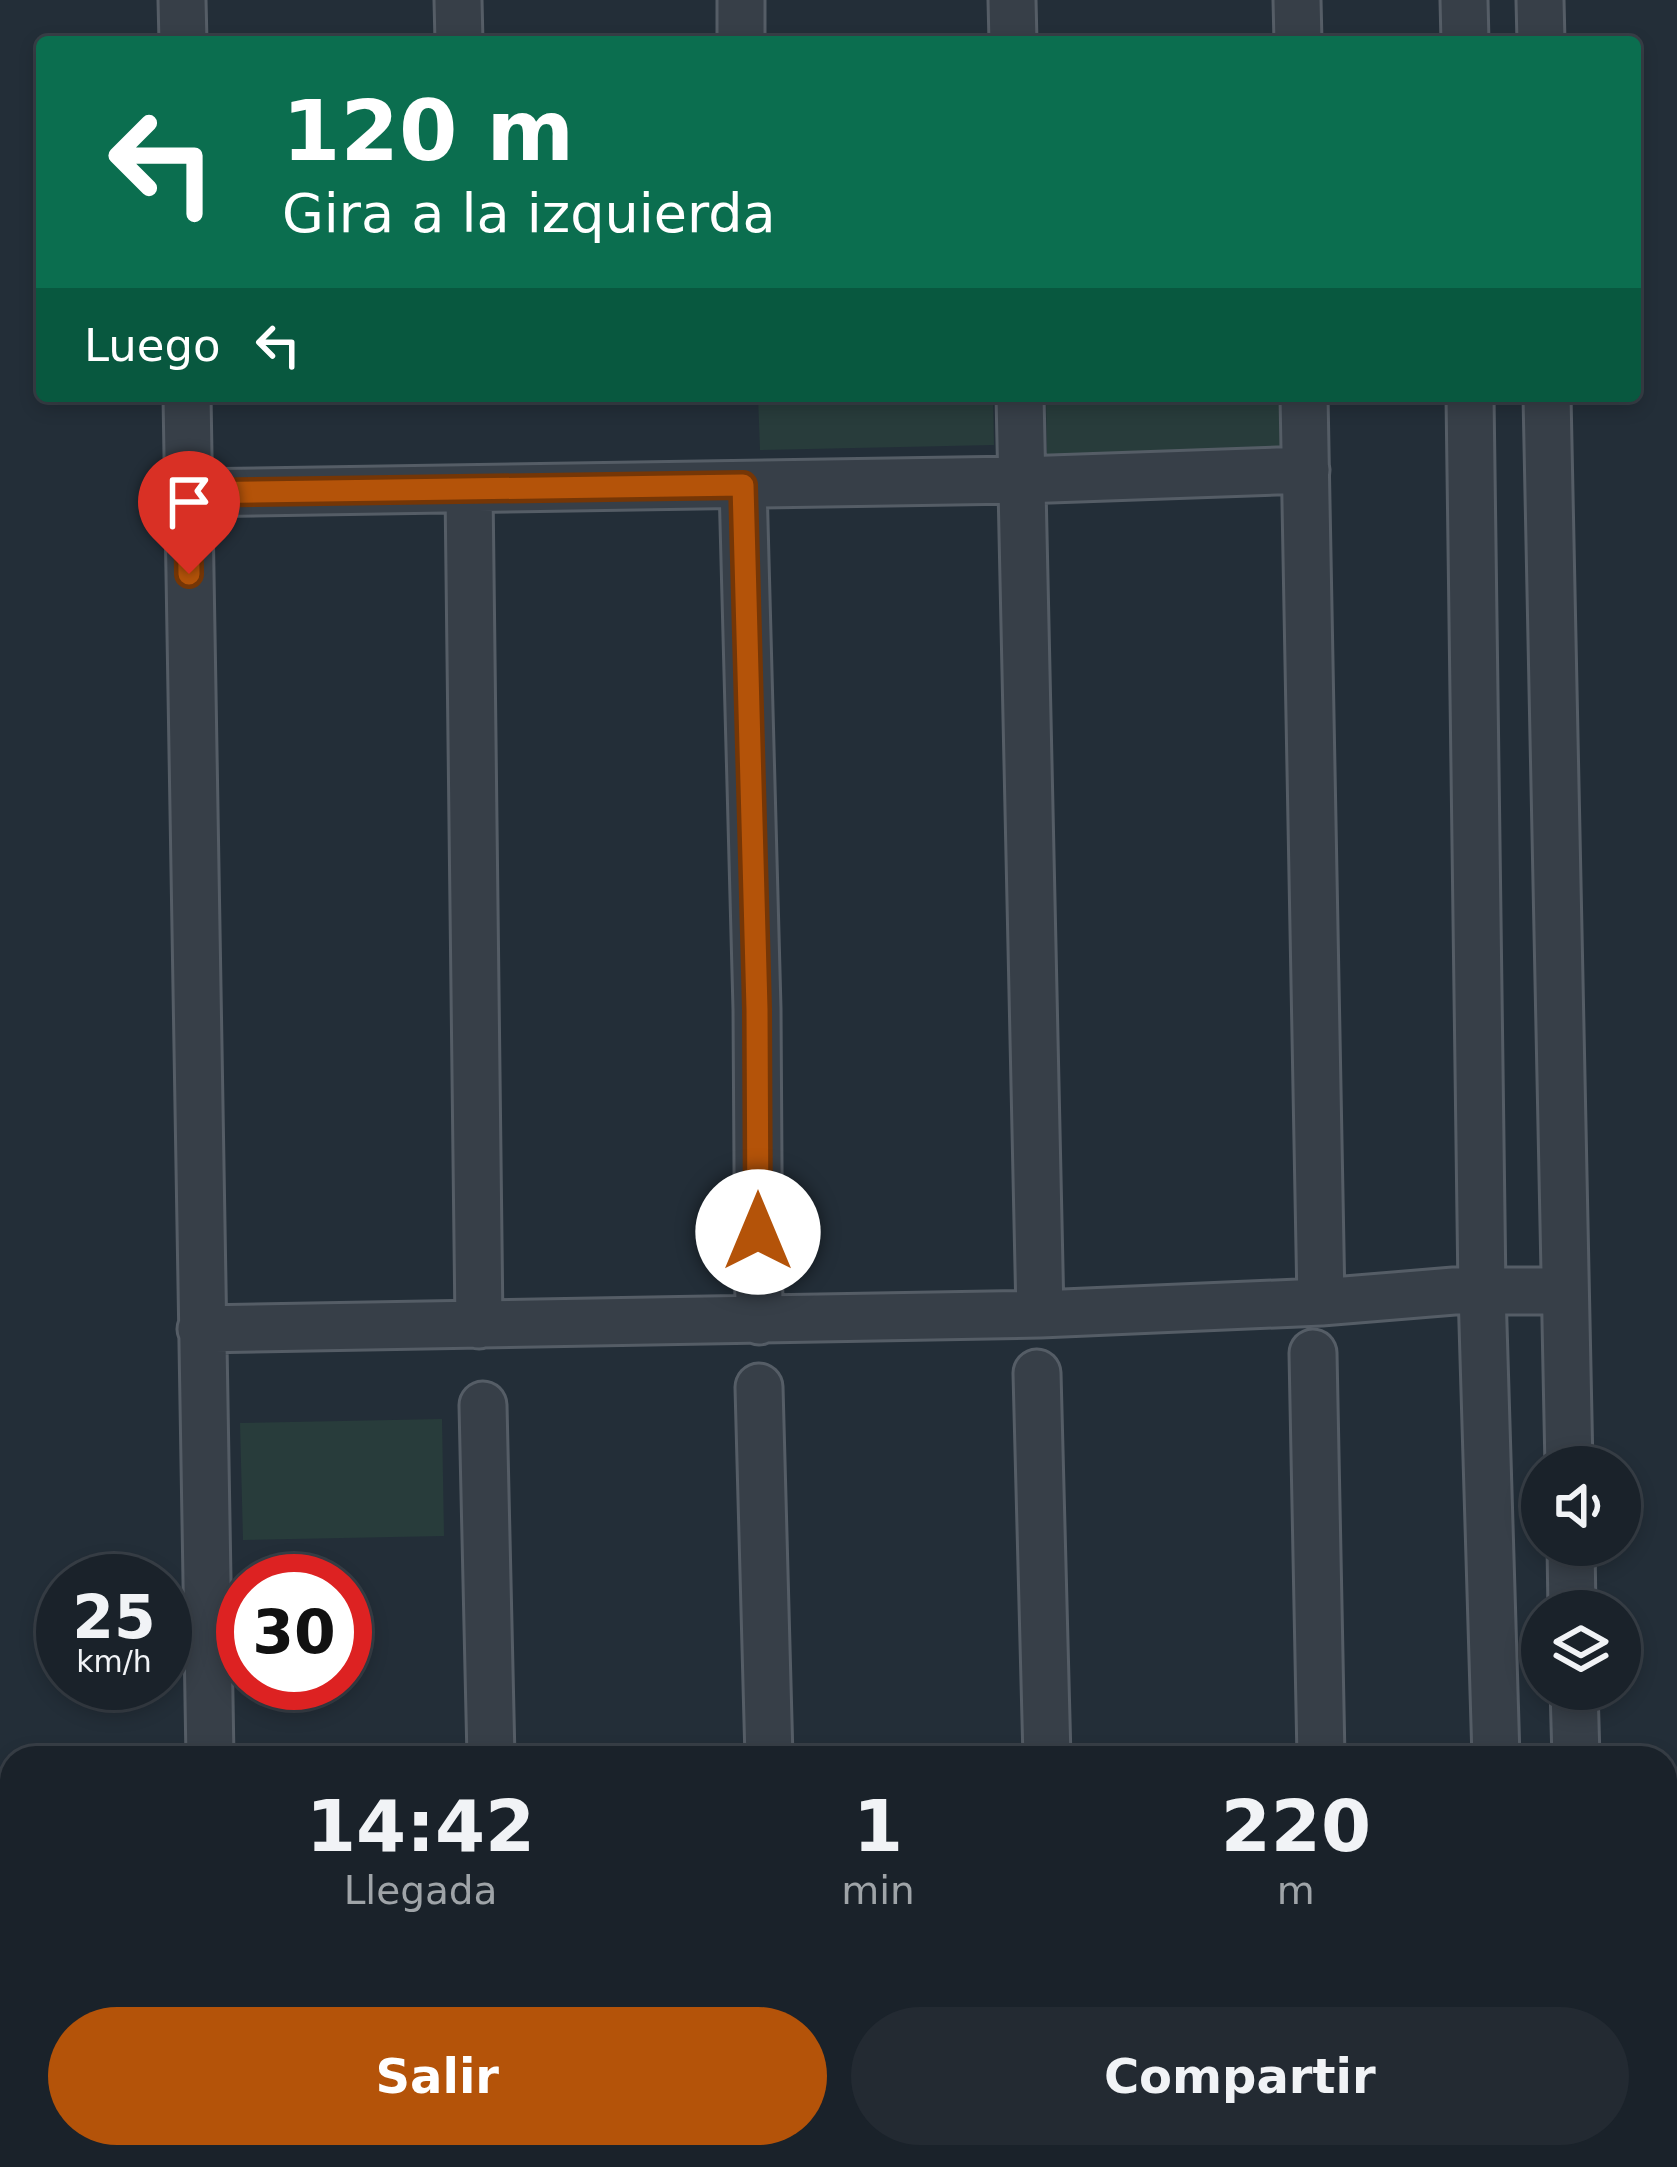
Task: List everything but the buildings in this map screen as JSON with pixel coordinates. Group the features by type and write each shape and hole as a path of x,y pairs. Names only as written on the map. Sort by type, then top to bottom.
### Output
{"street":[{"path":"182,0 182,36"},
{"path":"458,0 459,36"},
{"path":"741,0 741,36"},
{"path":"1012,0 1012,36"},
{"path":"1297,0 1298,36"},
{"path":"1464,0 1465,36"},
{"path":"1540,0 1541,36"},
{"path":"187,402 210,1746"},
{"path":"1020,402 1040,1314"},
{"path":"1304,402 1321,1302"},
{"path":"1470,402 1482,1291 1496,1746"},
{"path":"1547,402 1568,1446"},
{"path":"188,493 1022,480 1306,470"},
{"path":"743,485 757,1009 759,1321"},
{"path":"469,488 479,1324"},
{"path":"202,1329 1040,1314 1564,1291"},
{"path":"1312,1354 1321,1746"},
{"path":"1036,1373 1047,1746"},
{"path":"759,1388 770,1746"},
{"path":"483,1406 490,1746"},
{"path":"1575,1710 1576,1746"}],"green space":[{"path":"758,402 993,402 994,445 760,450"},
{"path":"1046,402 1281,402 1282,450 1047,455"},
{"path":"442,1419 444,1536 243,1540 240,1423"}],"route":[{"path":"189,574 188,493 743,485 758,1232"}]}
